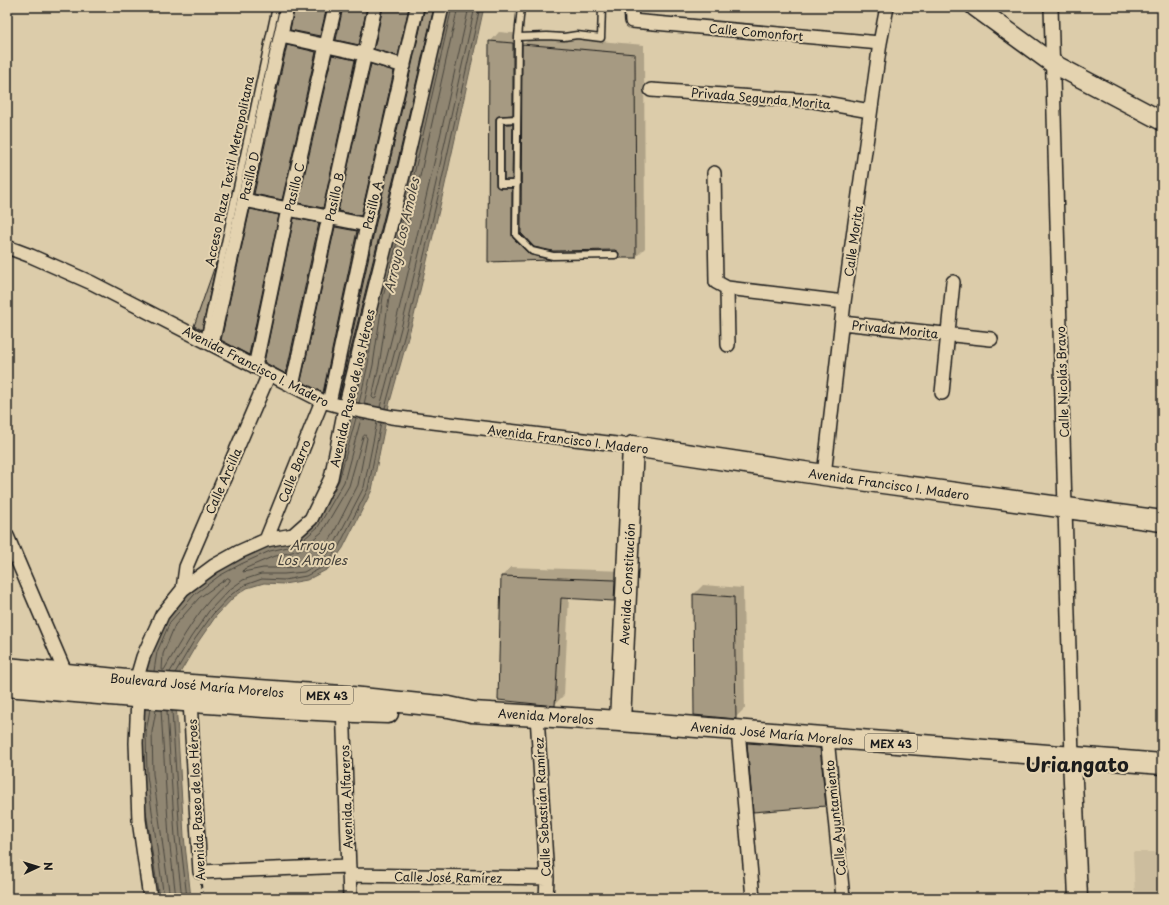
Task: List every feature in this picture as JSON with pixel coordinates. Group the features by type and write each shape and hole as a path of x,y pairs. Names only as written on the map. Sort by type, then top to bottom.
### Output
{"main road":[{"name":"Avenida Francisco I. Madero","path":"633,446 824,475 1162,522"},
{"name":"Avenida Constitución","path":"620,721 633,446"},
{"name":"Boulevard José María Morelos","path":"7,668 66,682 185,695 343,704 451,715 472,712"},
{"name":"Boulevard José María Morelos","path":"7,686 66,682"},
{"name":"Avenida Morelos","path":"472,712 620,721"},
{"name":"Avenida José María Morelos","path":"620,721 1162,764"}],"street":[{"name":"Pasillo D","path":"208,342 244,200 287,7"},
{"name":"Pasillo C","path":"255,367 288,209 335,7"},
{"name":"Pasillo B","path":"292,386 375,7"},
{"name":"Pasillo A","path":"325,402 417,7"},
{"name":"Avenida Paseo de los Héroes","path":"150,898 139,820 136,743 143,657 162,615 183,588 214,566 239,552 266,540 293,534 311,520 331,478 442,7"},
{"name":"Calle Comonfort","path":"631,7 632,21 880,43"},
{"name":"Calle Morita","path":"824,475 844,302 870,111 887,7"},
{"path":"975,7 1052,63 1162,121"},
{"name":"Calle Nicolás Bravo","path":"1051,7 1072,758"},
{"path":"281,36 364,54 404,66"},
{"name":"Privada Segunda Morita","path":"651,90 814,101 870,111"},
{"path":"714,173 716,282 727,288 844,302"},
{"path":"244,200 367,225"},
{"name":"Avenida Francisco I. Madero","path":"7,247 92,283 325,402 348,409 391,416 633,446"},
{"name":"Privada Morita","path":"942,393 953,282"},
{"path":"727,288 728,346"},
{"name":"Privada Morita","path":"842,323 991,339"},
{"name":"Calle Arcilla","path":"183,588 186,567 269,374"},
{"name":"Calle Barro","path":"266,540 325,402"},
{"path":"7,536 66,682"},
{"name":"Avenida Paseo de los Héroes","path":"185,695 200,872"},
{"name":"Avenida Alfareros","path":"343,704 350,898"},
{"name":"Calle Sebastián Ramírez","path":"537,715 547,878 546,898"},
{"path":"738,730 753,898"},
{"name":"Calle Ayuntamiento","path":"827,738 843,898"},
{"path":"1072,758 1078,898"},
{"name":"Calle José Ramírez","path":"200,872 348,871 547,878"}],"lane":[{"name":"Acceso Plaza Textil Metropolitana","path":"208,342 276,7"},
{"path":"521,7 518,37 516,235 532,251 553,256 615,255"},
{"path":"518,37 564,37 578,34 601,38 602,7"},
{"path":"516,184 500,184 500,120 517,119"}],"path":[{"name":"Avenida Paseo de los Héroes","path":"200,872 202,898"}],"shaded area":[{"path":"1133,852 1162,852 1162,898 1135,898"}],"water":[{"name":"Arroyo Los Amoles","path":"443,7 484,7 414,316 389,405 372,490 343,548 328,569 307,580 284,584 264,583 247,588 234,597 216,616 198,642 177,678 176,702 184,836 191,898 155,898 144,826 137,731 148,650 176,600 237,556 293,537 335,479 350,430 364,363 374,295"}],"building":[{"path":"295,7 327,7 320,36 290,30"},
{"path":"343,7 367,7 359,45 336,40"},
{"path":"383,7 409,7 398,56 374,49"},
{"path":"425,7 434,7 395,173 339,397 375,227"},
{"path":"489,41 513,43 513,115 499,116 496,118 496,186 500,188 512,188 513,238 529,254 551,260 488,262"},
{"path":"522,44 635,54 636,258 618,258 619,253 615,250 553,251 534,247 521,233"},
{"path":"287,45 316,52 282,200 254,194"},
{"path":"332,55 355,60 323,208 298,203"},
{"path":"371,64 394,71 361,216 338,211"},
{"path":"504,124 513,124 512,180 504,180"},
{"path":"250,209 279,215 249,355 221,340"},
{"path":"294,218 319,223 286,374 264,362"},
{"path":"335,227 357,231 323,393 301,381"},
{"path":"217,260 202,330 194,326"},
{"path":"501,576 615,580 614,601 561,598 555,706 498,700"},
{"path":"693,594 734,597 736,719 694,715"},
{"path":"747,743 820,748 826,806 753,812"}],"district":[{"name":"Uriangato","path":"1077,764"}]}
